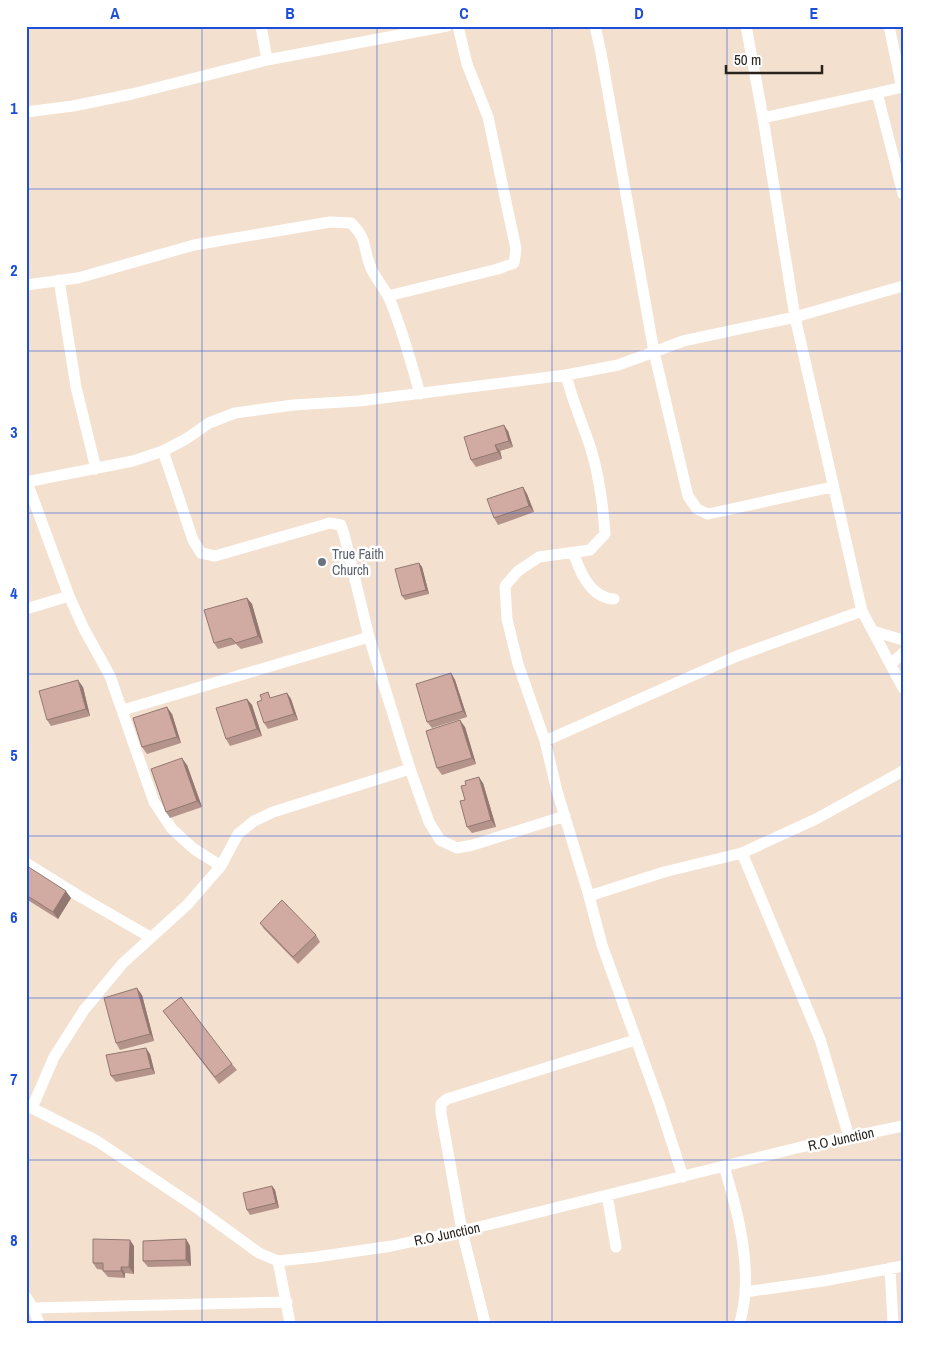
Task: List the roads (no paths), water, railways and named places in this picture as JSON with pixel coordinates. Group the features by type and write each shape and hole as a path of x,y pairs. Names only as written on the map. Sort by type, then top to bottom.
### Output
{"street":[{"path":"261,26 267,60"},
{"path":"26,112 73,106 132,94 267,60 447,26"},
{"path":"388,296 498,269 514,262 516,249 488,117 467,64 458,26"},
{"path":"595,26 654,352 688,496 697,509 708,514 832,487"},
{"path":"746,26 795,317 832,487 862,611 903,688"},
{"path":"763,118 902,88 889,26"},
{"path":"877,93 903,194"},
{"path":"26,285 78,278 194,244 338,222 351,223 360,233 364,241 371,270 388,296 420,394"},
{"path":"59,280 76,387 96,469"},
{"path":"221,866 194,849 172,829 154,802 110,676 84,629 69,596 26,482 133,461 163,451 186,439 209,423 235,413 293,405 359,402 566,375 618,365 683,341 795,317 903,286"},
{"path":"566,375 590,448 603,505 605,534 590,550 574,554 539,557 518,571 505,586 507,619 518,664 545,741 557,791 602,945 659,1103 683,1177"},
{"path":"163,451 193,540 201,553 215,556 330,523 340,525 344,534 369,637 410,768 429,822 440,840 457,848 473,846 565,816"},
{"path":"574,554 579,568 596,594 614,599"},
{"path":"26,609 69,596"},
{"path":"545,741 736,656 862,611"},
{"path":"873,632 903,640"},
{"path":"123,710 369,637"},
{"path":"891,664 903,653"},
{"path":"290,1323 278,1261 259,1253 97,1141 29,1106 54,1057 84,1010 123,963 187,905 221,866 238,834 254,821 273,812 410,768"},
{"path":"589,896 664,872 742,853 816,819 903,771"},
{"path":"742,853 820,1039 849,1136"},
{"path":"26,863 150,937"},
{"path":"485,1323 462,1231 441,1104 447,1099 456,1096 635,1040"},
{"name":"R.O Junction","path":"278,1261 392,1246 462,1231 849,1136 903,1126"},
{"path":"724,1166 736,1206 744,1258 745,1292 740,1323"},
{"path":"607,1196 616,1247"},
{"path":"745,1292 823,1281 903,1266"},
{"path":"890,1268 893,1323"},
{"path":"26,1297 39,1323"},
{"path":"33,1308 287,1302"}],"place":[{"name":"True Faith Church","path":"322,562"}]}
